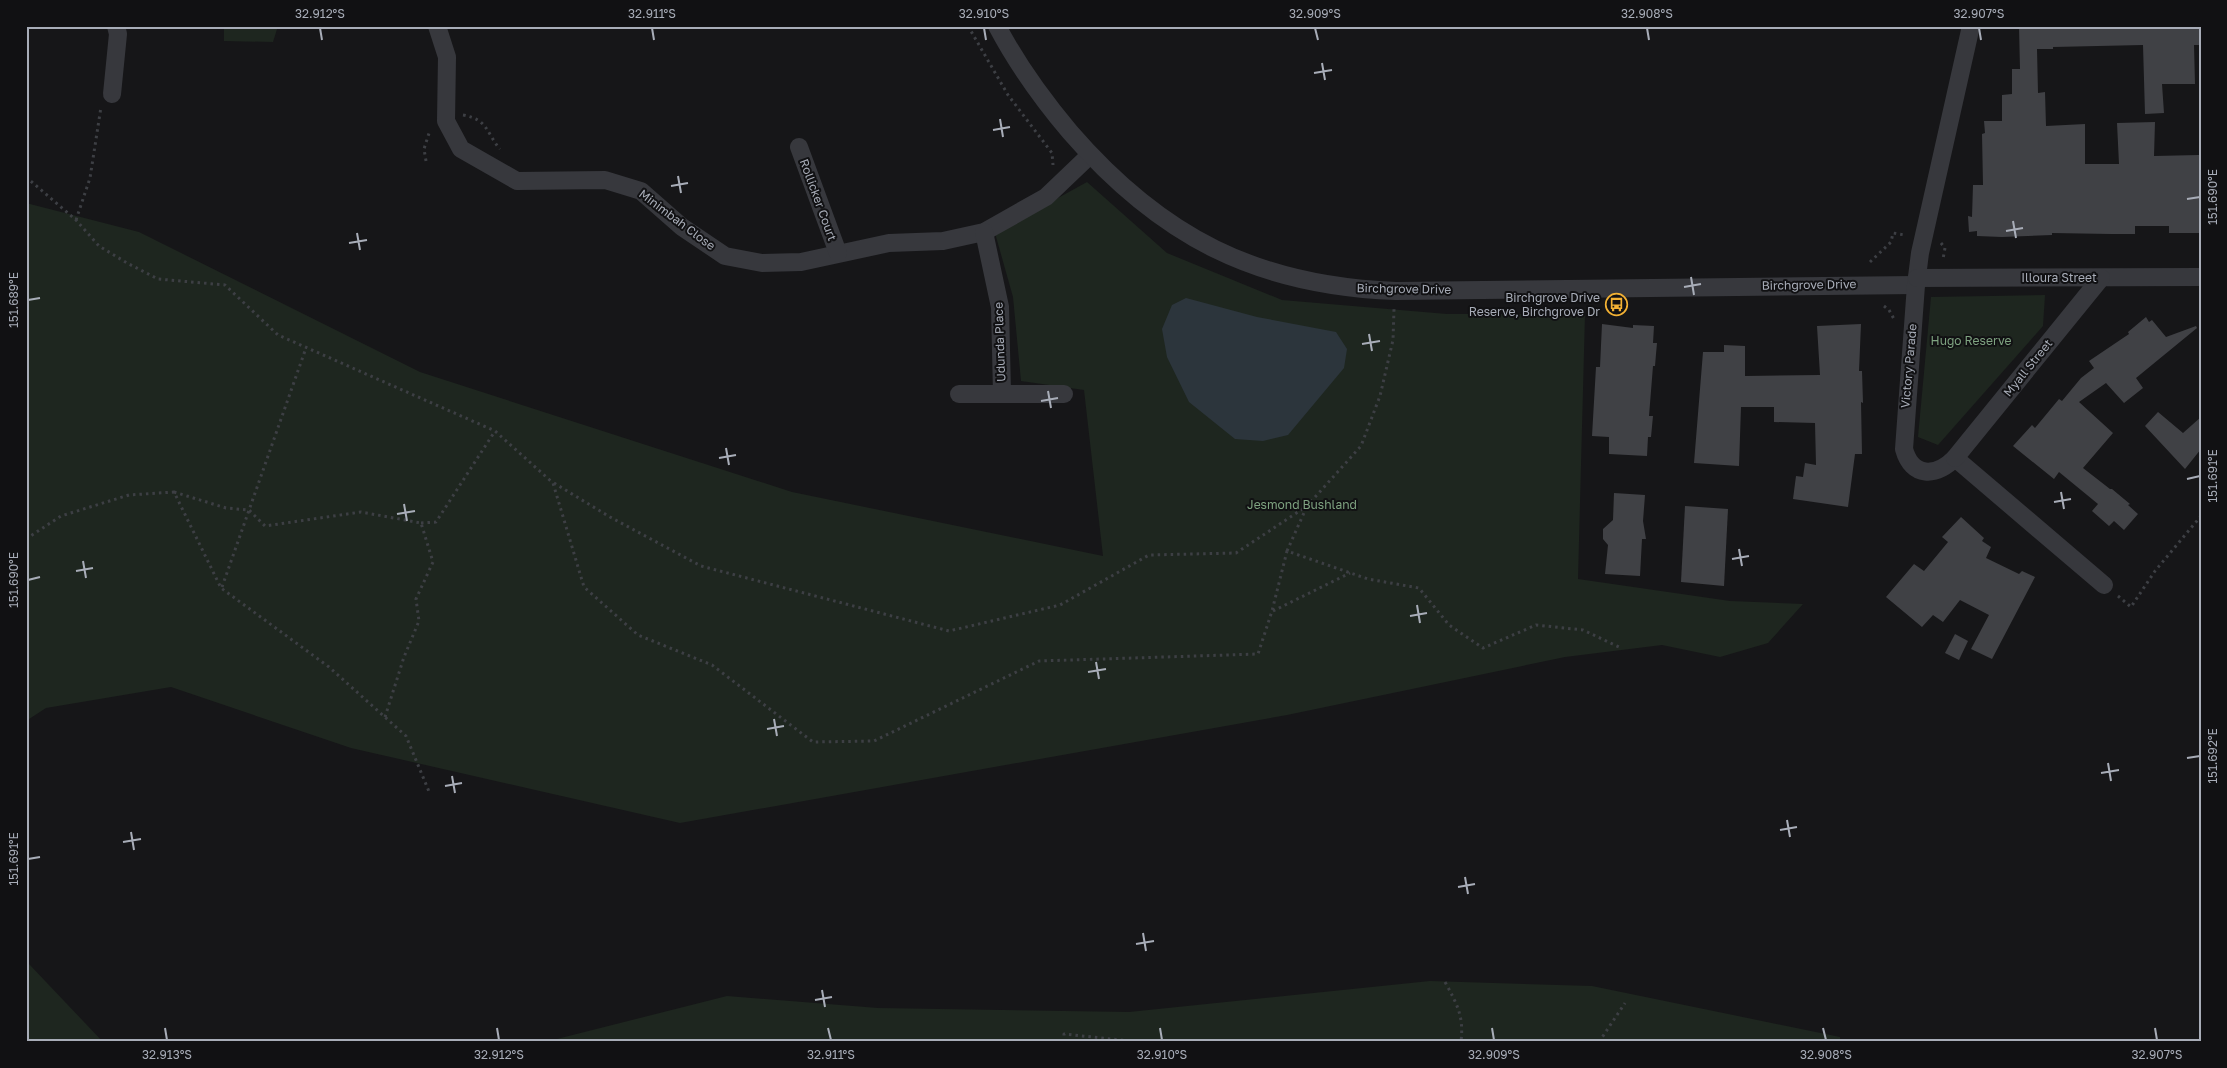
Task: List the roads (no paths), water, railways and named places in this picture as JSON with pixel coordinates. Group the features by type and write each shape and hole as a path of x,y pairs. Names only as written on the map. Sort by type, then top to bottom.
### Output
{"street":[{"path":"112,94 118,34 116,26"},
{"name":"Minimbah Close","path":"437,26 447,57 446,121 460,149 517,181 605,180 641,191 682,227 725,256 762,263 800,262 889,243 943,240 984,232 1046,197 1090,156"},
{"name":"Birchgrove Drive","path":"998,26 1047,104 1090,156 1151,210 1185,234 1215,250 1260,268 1306,282 1332,287 1396,291 1916,281"},
{"name":"Victory Parade","path":"1955,458 1941,469 1934,472 1926,472 1907,460 1904,449 1916,281 1923,237 1971,26"},
{"name":"Rollicker Court","path":"798,147 838,253"},
{"name":"Udunda Place","path":"984,232 1000,307 1002,393"},
{"name":"Illoura Street","path":"1916,281 2201,277"},
{"name":"Myall Street","path":"1955,458 2101,278"},
{"name":"Udunda Place","path":"959,394 1064,394"},
{"path":"1955,458 2104,585"}],"place":[{"name":"Birchgrove Drive Reserve, Birchgrove Dr","path":"1616,305"}],"park label":[{"name":"Hugo Reserve","path":"1971,341"},
{"name":"Jesmond Bushland","path":"1302,505"}]}
